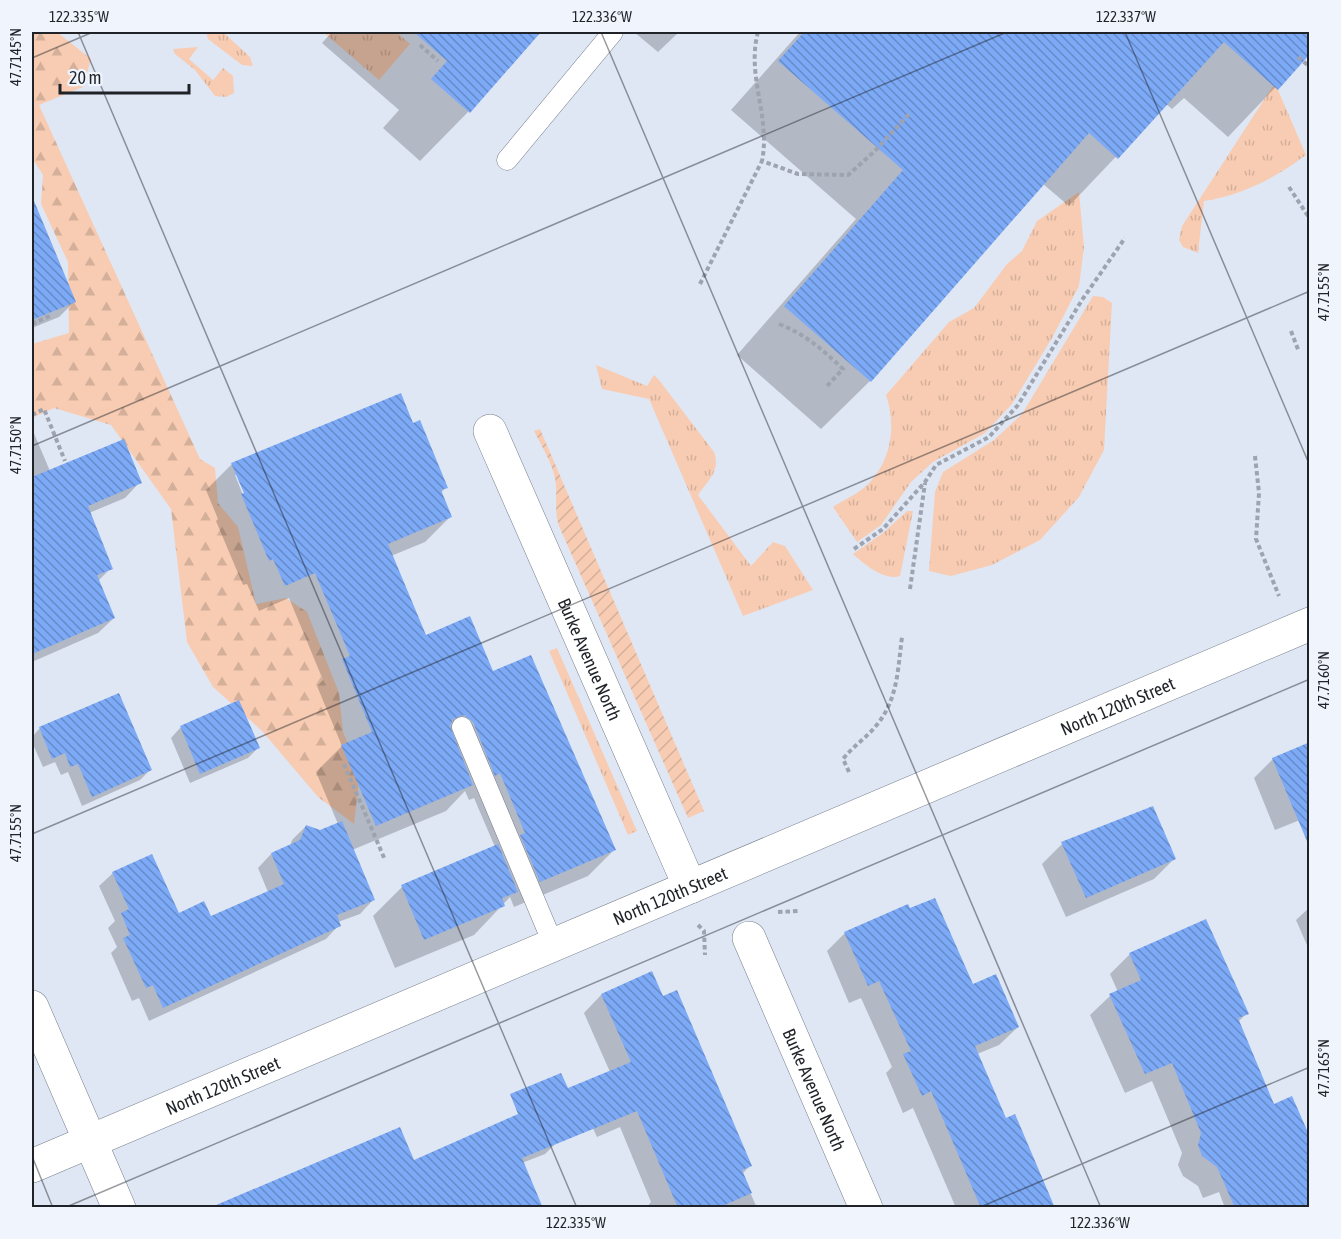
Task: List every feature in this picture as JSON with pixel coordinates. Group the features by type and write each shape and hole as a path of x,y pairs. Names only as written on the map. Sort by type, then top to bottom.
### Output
{"street":[{"name":"Burke Avenue North","path":"490,431 690,902"},
{"name":"North 120th Street","path":"32,1166 554,946 690,902 1310,624"},
{"name":"Burke Avenue North","path":"749,938 866,1208"},
{"path":"32,1007 119,1208"}],"lane":[{"path":"507,160 613,32"},
{"path":"462,727 554,946"}],"path":[{"path":"700,284 762,161 766,141 754,69 758,32"},
{"path":"420,45 438,60"},
{"path":"1298,57 1310,67"},
{"path":"762,161 798,174 848,175 875,151 909,114"},
{"path":"1289,187 1310,219"},
{"path":"854,549 883,530 925,482 936,465 989,437 1018,405 1064,328 1125,238"},
{"path":"32,324 52,315"},
{"path":"778,324 796,330 812,341 843,369 827,386"},
{"path":"1291,331 1299,352"},
{"path":"32,415 44,410 65,461"},
{"path":"1255,456 1258,493 1256,539 1279,597"},
{"path":"910,589 925,482"},
{"path":"849,772 843,759 853,746 878,724 894,700 902,637"},
{"path":"344,764 385,861"},
{"path":"690,902 704,931 705,955"}],"green space":[{"path":"32,32 57,32 91,59 83,87 39,105 200,459 215,468 218,503 238,527 256,604 286,598 307,612 339,693 343,732 360,773 354,824 318,797 262,731 213,687 187,642 171,509 111,425 54,408 32,418 32,344 69,333 68,262 41,204 43,175 32,158"},
{"path":"206,32 223,32 250,57 253,66 242,65 208,39"},
{"path":"323,32 396,32 410,44 379,80"},
{"path":"198,47 189,59 213,80 223,68 233,76 234,93 226,97 215,96 195,70 175,54 173,49"},
{"path":"1273,86 1278,90 1306,155 1282,171 1245,190 1204,201 1198,253 1183,247 1179,240 1182,226"},
{"path":"1079,192 1084,247 1079,286 1052,338 1012,404 985,433 933,462 911,482 881,525 857,542 833,507 858,493 881,467 891,432 886,395 949,322 974,308 1007,264 1022,251 1037,221"},
{"path":"1093,296 1103,297 1112,303 1104,450 1079,497 1040,540 992,565 951,576 929,571 935,492 943,472 994,440 1022,414"},
{"path":"596,365 647,386 654,375 659,380 714,452 715,470 698,495 751,566 773,542 785,546 813,590 743,616 649,399 602,389"},
{"path":"540,429 704,811 688,818 559,526 554,474 534,431"},
{"path":"907,511 913,511 900,576 881,574 868,567 853,554 883,533"},
{"path":"557,648 637,831 628,835 549,651"}],"building":[{"path":"414,32 541,32 470,113 431,79 447,61"},
{"path":"804,32 1310,32 1310,54 1278,90 1224,42 1118,159 1089,133 871,382 784,306 903,170 778,61"},
{"path":"32,196 76,302 32,320"},
{"path":"401,393 413,423 420,420 448,488 441,490 452,517 388,544 426,635 470,616 493,671 531,655 616,850 540,882 520,835 525,833 500,773 495,776 473,722 464,715 453,719 450,726 473,785 376,826 341,745 372,732 342,659 350,656 315,573 285,586 273,559 269,561 241,494 244,493 231,463"},
{"path":"124,439 142,483 88,506 113,569 97,575 115,618 32,654 32,477"},
{"path":"119,693 152,770 92,797 78,764 70,767 65,753 52,759 39,727"},
{"path":"239,700 260,748 200,774 180,726"},
{"path":"1310,742 1310,846 1309,846 1272,758"},
{"path":"1153,806 1176,859 1086,898 1061,842"},
{"path":"342,821 375,900 337,915 341,926 163,1008 153,985 146,988 123,938 130,935 121,913 129,909 112,872 152,854 179,913 204,901 211,916 284,884 271,853 300,840 306,825 320,830"},
{"path":"498,844 518,892 502,898 505,906 424,940 401,885"},
{"path":"935,898 973,984 996,974 1019,1027 975,1046 1006,1118 1015,1114 1055,1208 981,1208 931,1091 922,1096 903,1054 911,1051 879,981 868,986 844,932 908,904 910,908"},
{"path":"1206,919 1249,1014 1238,1018 1274,1104 1292,1096 1310,1137 1310,1208 1235,1208 1217,1167 1202,1156 1198,1145 1201,1133 1172,1063 1145,1074 1109,994 1141,980 1129,953"},
{"path":"652,971 663,996 677,990 752,1166 742,1170 752,1193 718,1208 678,1208 637,1111 522,1158 543,1208 209,1208 400,1127 414,1160 518,1114 510,1094 561,1073 568,1088 631,1062 601,994"}]}
